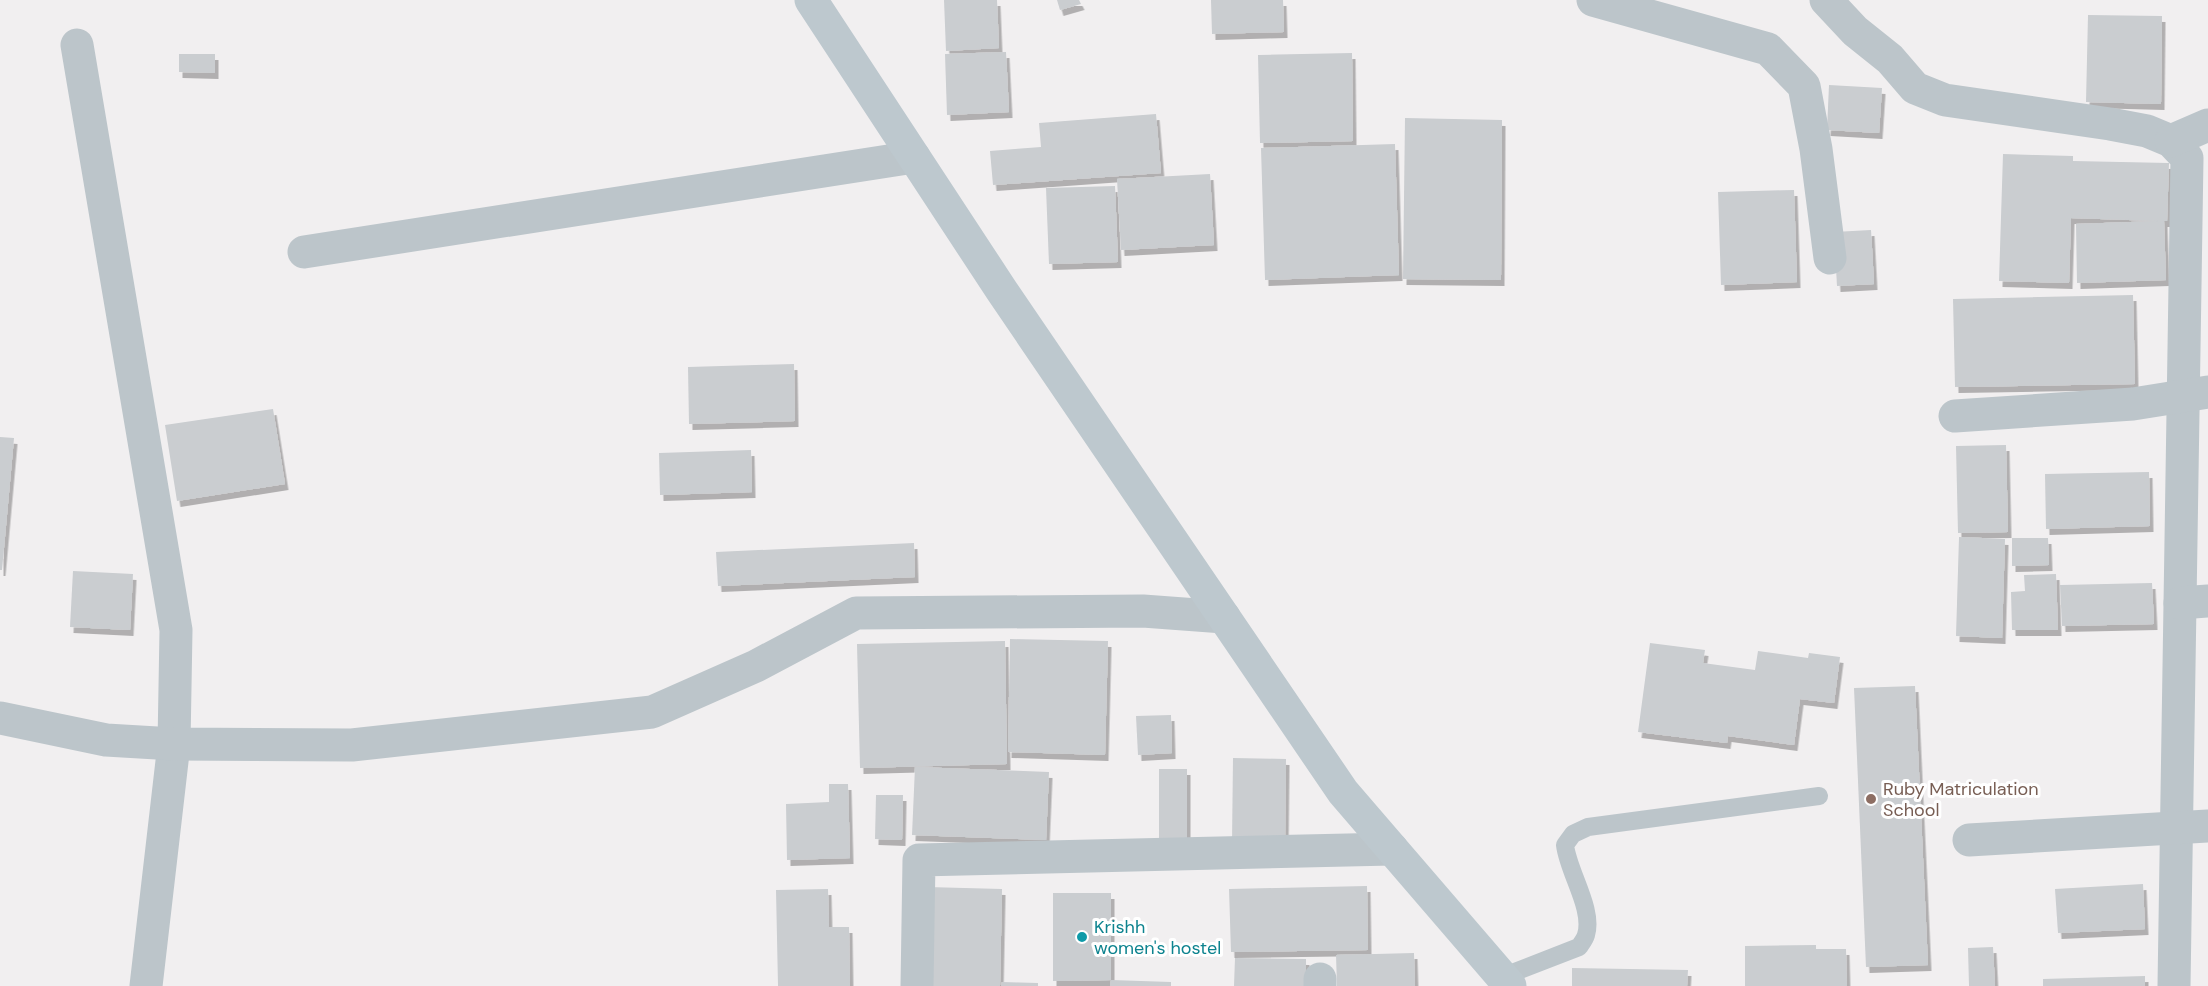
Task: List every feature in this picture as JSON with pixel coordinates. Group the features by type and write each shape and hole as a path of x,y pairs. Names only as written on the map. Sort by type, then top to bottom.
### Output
{"street":[{"path":"811,0 1002,291 1344,792 1506,981"},
{"path":"1593,0 1767,49 1804,86 1816,149 1830,258"},
{"path":"1826,0 1890,59 1916,88 1945,99 2147,131 2189,145"},
{"path":"77,45 176,630 174,744 146,986"},
{"path":"2174,986 2192,827 2195,394 2189,145 2208,125"},
{"path":"304,252 914,157"},
{"path":"1955,416 2133,404 2195,394"},
{"path":"0,718 106,741 174,744 352,745 652,712 756,666 856,613 1143,611 1224,617"},
{"path":"1969,840 2192,827"},
{"path":"916,986 919,860 1392,849"}],"lane":[{"path":"1506,981 1579,947 1586,934 1587,915 1566,857 1565,845 1573,834 1588,827 1819,796"}],"building":[{"path":"944,0 997,0 999,48 946,51"},
{"path":"1057,0 1079,0 1081,4 1060,10"},
{"path":"1211,0 1283,0 1284,32 1212,34"},
{"path":"2088,15 2162,16 2161,104 2086,102"},
{"path":"1006,52 1009,112 947,115 945,54"},
{"path":"1352,53 1353,141 1260,143 1258,55"},
{"path":"179,54 215,54 215,73 179,72"},
{"path":"1829,85 1882,88 1879,133 1827,130"},
{"path":"1156,114 1161,173 993,185 990,151 1041,147 1039,123"},
{"path":"1405,118 1502,120 1501,280 1403,279"},
{"path":"1395,144 1399,275 1265,280 1261,148"},
{"path":"2003,154 2073,156 2073,161 2169,163 2167,221 2164,221 2166,280 2077,283 2076,224 2158,221 2071,218 2069,283 1999,281"},
{"path":"1210,174 1214,245 1121,250 1117,179"},
{"path":"1115,186 1118,262 1049,264 1046,188"},
{"path":"1794,190 1797,282 1721,285 1718,192"},
{"path":"1871,230 1874,284 1837,286 1834,232"},
{"path":"2133,295 2135,384 1955,387 1953,299"},
{"path":"794,364 795,421 689,424 688,367"},
{"path":"273,409 285,484 177,501 165,425"},
{"path":"0,437 14,438 2,570 0,570"},
{"path":"2006,445 2008,532 1958,533 1956,446"},
{"path":"751,450 752,492 660,495 659,453"},
{"path":"2149,472 2150,526 2046,529 2045,474"},
{"path":"1959,537 2005,539 2002,638 1956,636"},
{"path":"2012,538 2048,538 2049,565 2012,566"},
{"path":"914,543 915,577 718,586 716,552"},
{"path":"73,571 133,574 130,630 70,627"},
{"path":"2056,574 2058,630 2012,630 2011,592 2025,591 2024,575"},
{"path":"2152,583 2154,624 2062,626 2060,585"},
{"path":"1010,639 1108,641 1105,755 1008,752"},
{"path":"1005,641 1007,764 860,768 857,644"},
{"path":"1650,643 1705,650 1703,663 1755,670 1758,651 1808,658 1809,653 1840,657 1834,703 1800,699 1794,745 1728,736 1727,743 1638,732"},
{"path":"1915,686 1928,965 1866,967 1854,688"},
{"path":"1171,715 1172,753 1138,755 1136,716"},
{"path":"1233,758 1286,759 1285,844 1232,843"},
{"path":"915,767 1049,772 1046,840 912,835"},
{"path":"1159,769 1187,769 1187,845 1159,845"},
{"path":"829,784 848,784 850,858 787,860 786,804 829,802"},
{"path":"876,795 903,795 902,840 875,839"},
{"path":"2143,884 2145,929 2058,933 2055,889"},
{"path":"1367,886 1368,950 1231,952 1229,889"},
{"path":"927,887 1002,889 1000,986 924,986"},
{"path":"828,889 829,927 849,927 850,986 778,986 776,890"},
{"name":"Krishh women's hostel","path":"1053,893 1111,893 1111,980 1053,981"},
{"path":"1816,945 1816,949 1846,949 1847,986 1745,986 1745,946"},
{"path":"1993,947 1995,986 1969,986 1968,948"},
{"path":"1414,953 1415,986 1337,986 1336,955"},
{"path":"1235,958 1306,959 1306,986 1234,986"},
{"path":"1572,968 1688,970 1687,986 1572,986"},
{"path":"2145,976 2145,986 2043,986 2043,979"},
{"path":"1111,980 1171,982 1171,986 1110,986"},
{"path":"1002,982 1038,983 1038,986 1001,986"}],"place":[{"name":"Ruby Matriculation School","path":"1871,799"},
{"name":"Krishh women's hostel","path":"1082,937"}]}
